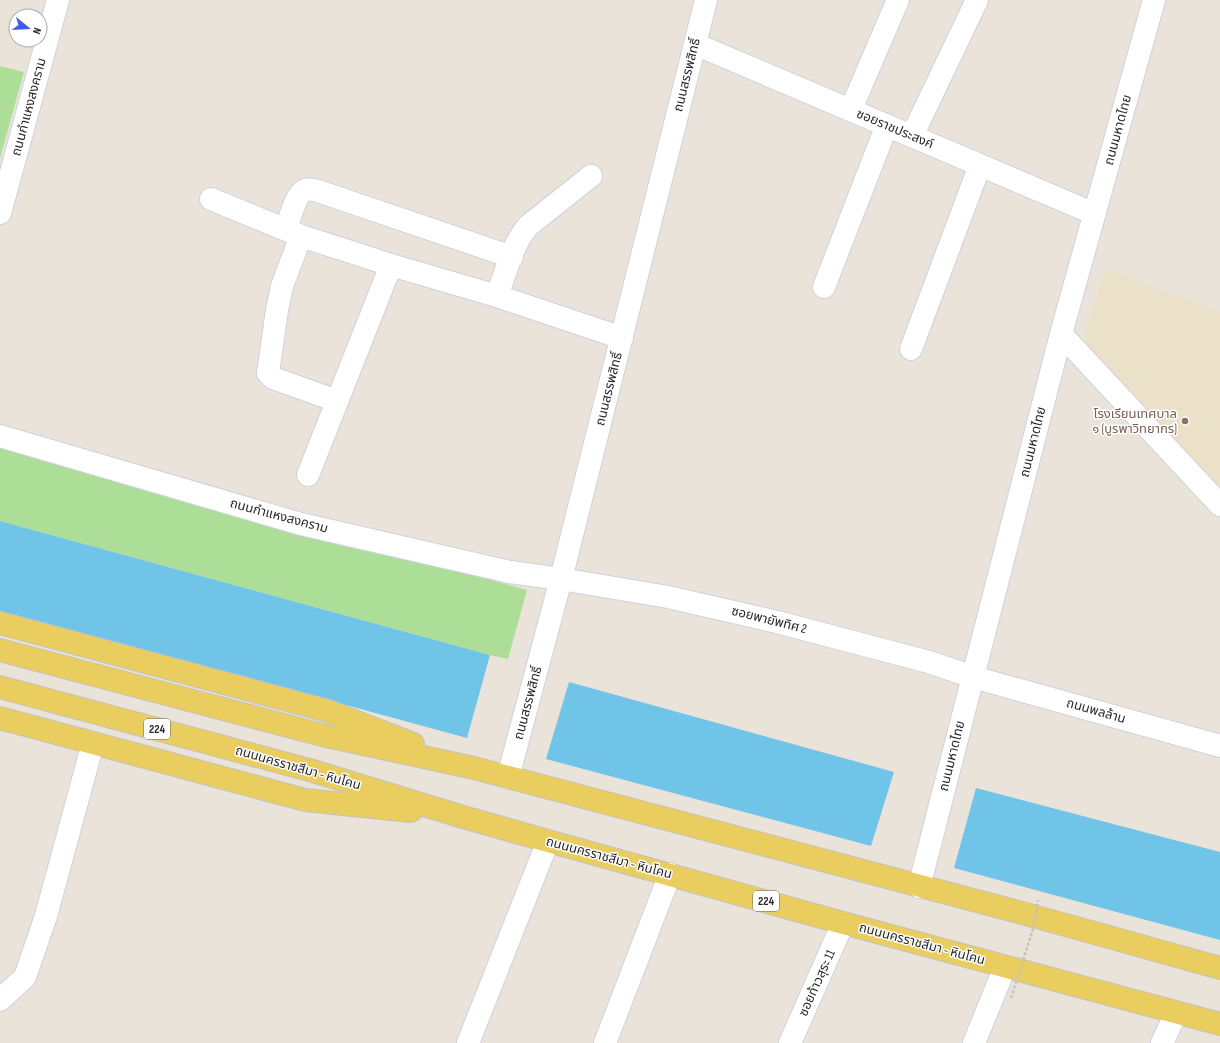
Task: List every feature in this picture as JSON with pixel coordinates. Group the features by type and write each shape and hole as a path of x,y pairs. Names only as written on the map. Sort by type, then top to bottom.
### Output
{"main road":[{"path":"0,623 328,711 474,768"},
{"path":"0,650 322,736 474,768 1220,968"},
{"name":"ถนนนครราชสีมา - หินโคน","path":"0,687 313,771 464,817 843,923 1220,1024"},
{"path":"0,718 305,800 464,817"}],"street":[{"name":"ถนนกำแหงสงคราม","path":"0,213 58,0"},
{"name":"ถนนสรรพสิทธิ์","path":"508,777 561,579 706,0"},
{"path":"851,109 898,0"},
{"path":"912,136 977,0"},
{"name":"ถนนมหาดไทย","path":"919,887 1061,334 1154,0"},
{"name":"ซอยราชประสงค์","path":"695,44 1095,214"},
{"path":"824,287 888,125"},
{"path":"911,349 980,165"},
{"path":"497,296 521,235 528,226 591,176"},
{"path":"337,402 273,378 268,373 276,310 293,232 298,198 302,192 309,189 318,191 512,257"},
{"path":"211,199 293,232 497,296 622,338"},
{"path":"308,475 391,264"},
{"path":"1061,334 1220,505"},
{"name":"ถนนกำแหงสงคราม","path":"0,436 301,524 510,572 561,579"},
{"name":"ซอยพายัพทิศ 2","path":"561,579 668,597 777,622 929,662 972,677"},
{"name":"ถนนพลล้าน","path":"972,677 1220,746"},
{"path":"0,1000 25,978 46,916 93,743"},
{"path":"468,1043 548,841"},
{"path":"605,1043 670,874"},
{"name":"ซอยท้าวสุระ 11","path":"790,1043 843,923"},
{"path":"974,1043 1005,967"},
{"path":"1162,1043 1176,1012"}],"path":[{"path":"1011,998 1033,929 1038,900"}],"shaded area":[{"name":"โรงเรียนเทศบาล ๑ (บูรพาวิทยากร)","path":"1105,269 1220,312 1220,496 1082,345"}],"green space":[{"path":"0,66 24,72 0,158"},
{"path":"0,444 527,590 508,659 0,521"}],"water":[{"path":"0,521 490,655 467,738 0,611"},
{"path":"569,682 894,772 871,846 546,759"},
{"path":"976,788 1220,852 1220,940 954,868"}],"place":[{"name":"โรงเรียนเทศบาล ๑ (บูรพาวิทยากร)","path":"1185,421"}]}
